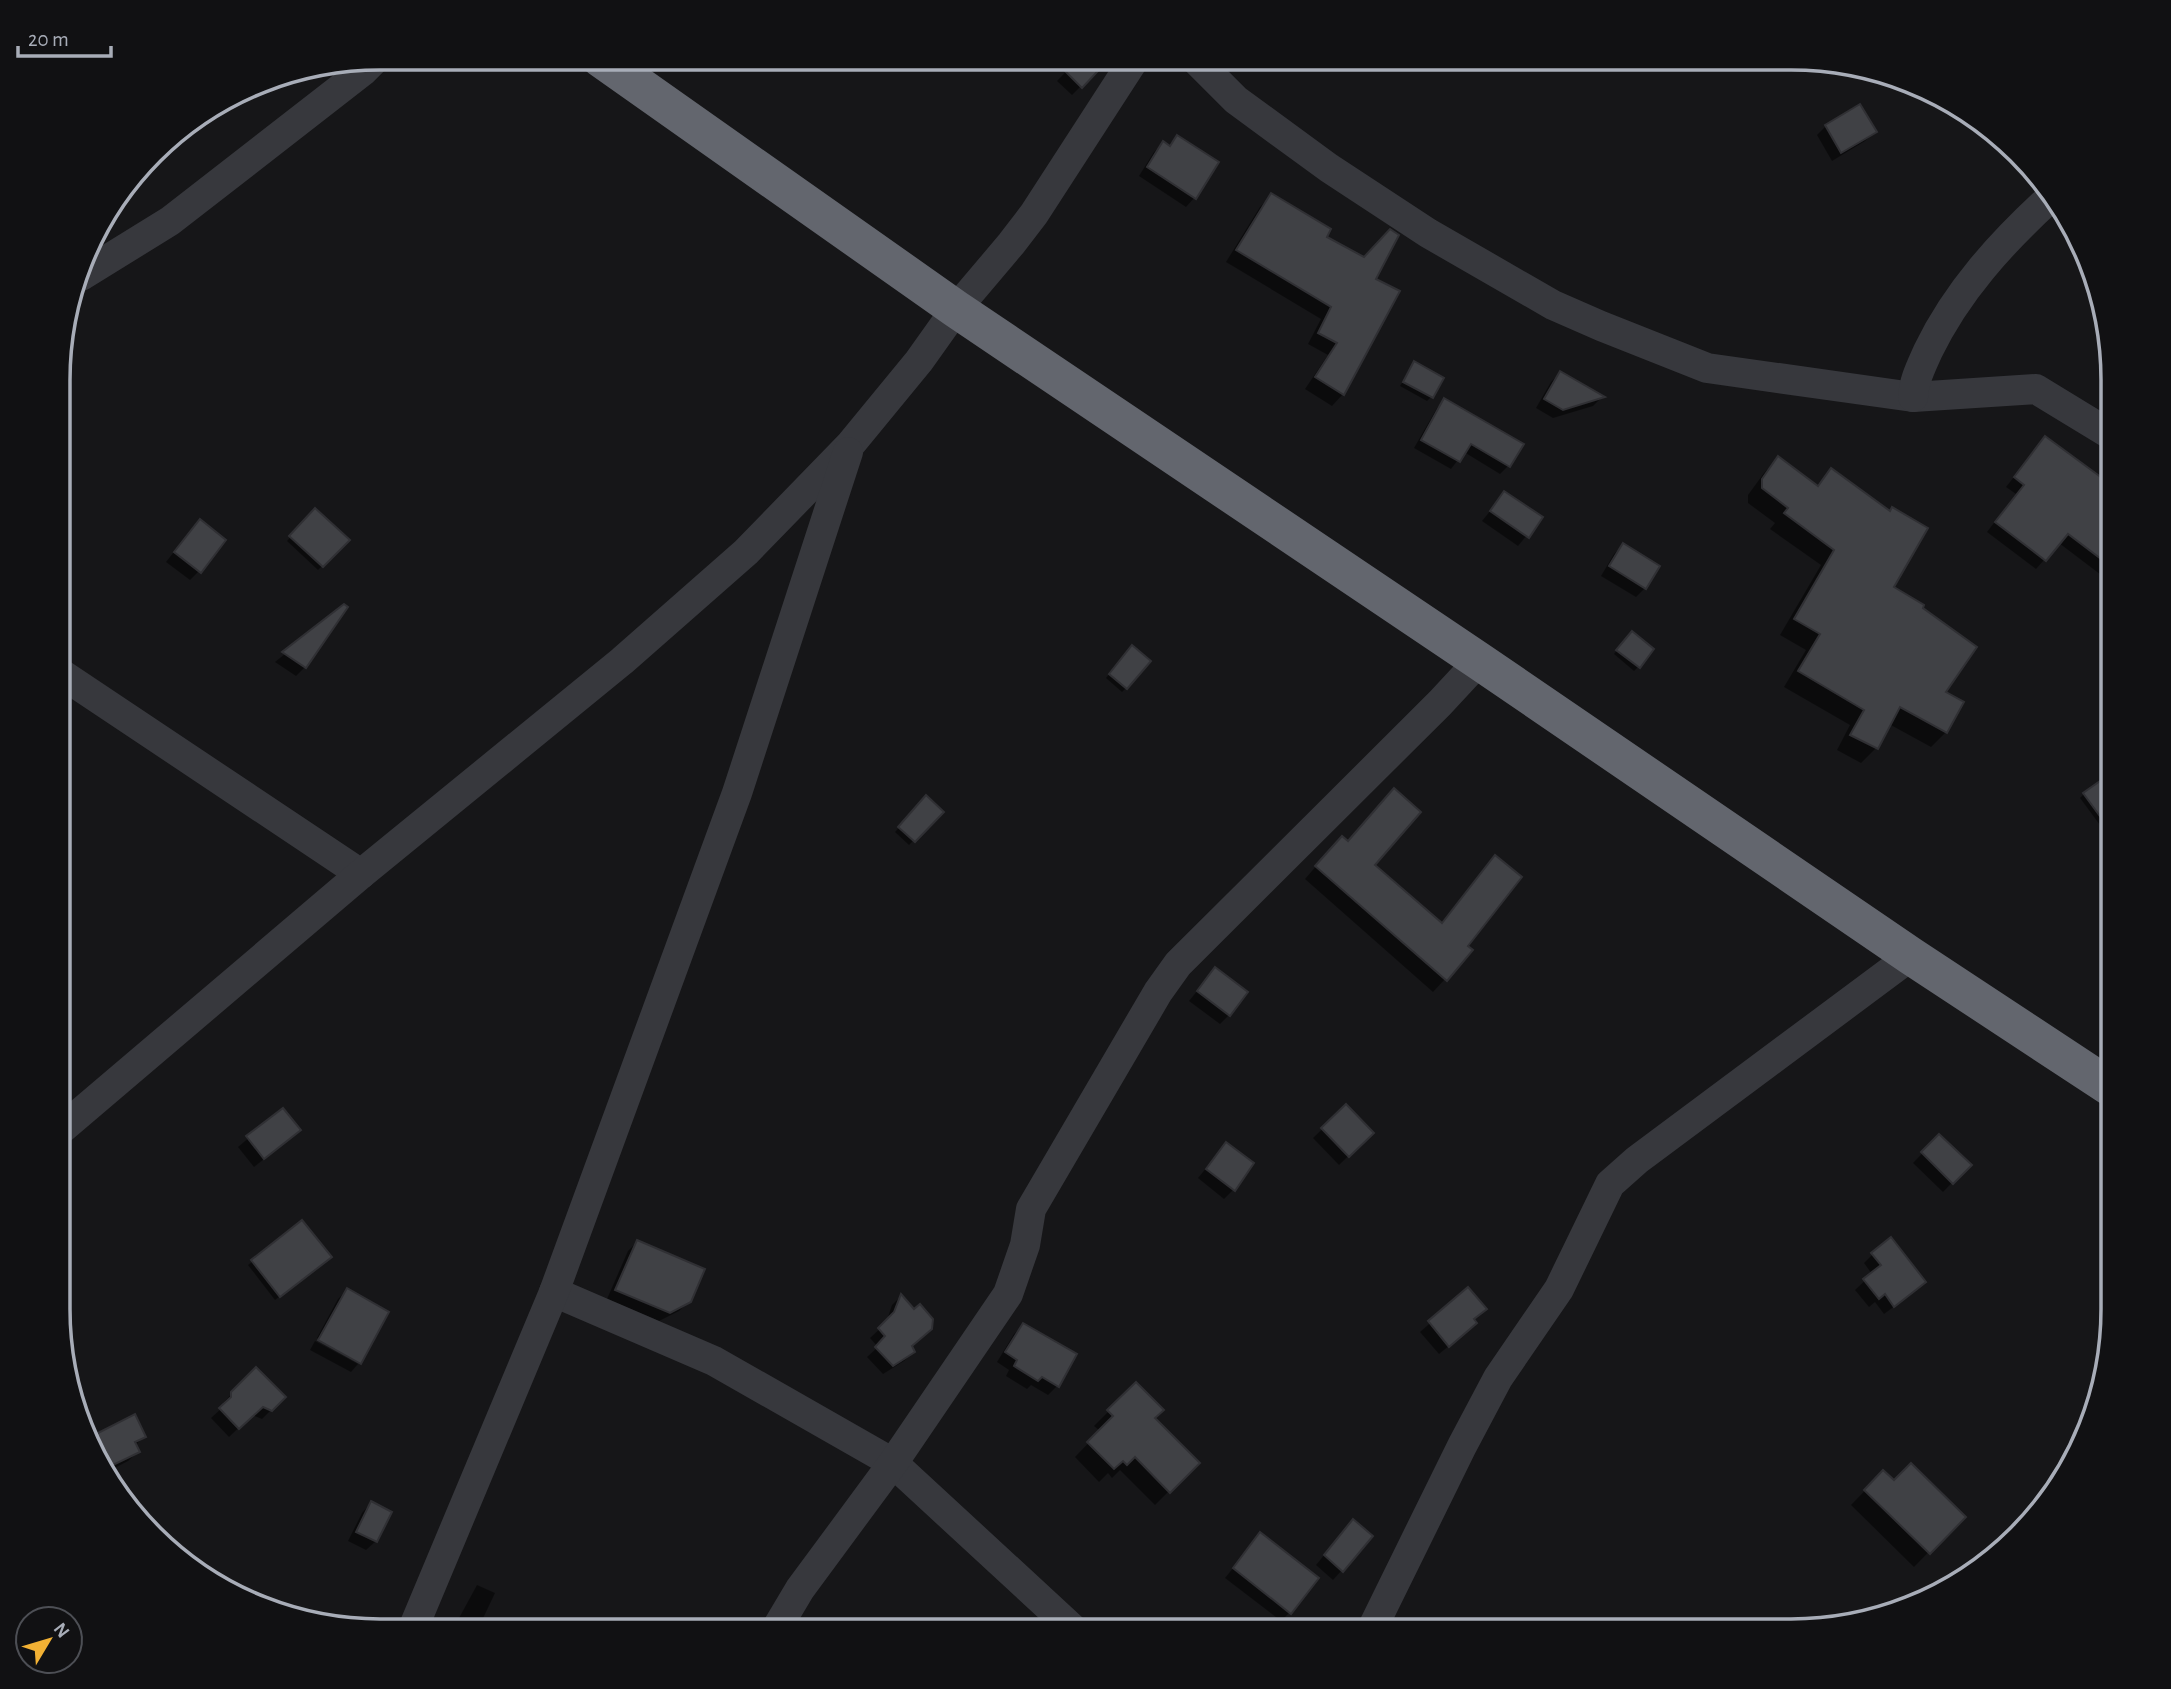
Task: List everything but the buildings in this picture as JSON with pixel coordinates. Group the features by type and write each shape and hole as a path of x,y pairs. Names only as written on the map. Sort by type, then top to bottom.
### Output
{"highway":[{"path":"617,70 956,309 1911,956 2101,1081"}],"street":[{"path":"70,1122 361,874 622,661 746,552 850,445 919,361 956,309 1034,214 1127,70"},
{"path":"1206,70 1236,100 1329,168 1428,233 1553,305 1707,368 1913,397 2036,389 2101,429"},
{"path":"90,270 170,221 363,71"},
{"path":"1913,397 1914,382 1938,332 1959,297 1989,259 2045,202"},
{"path":"417,1619 554,1292 737,793 850,445"},
{"path":"782,1619 800,1589 893,1463 1008,1294 1025,1245 1031,1209 1148,1006 1171,973 1431,713 1479,661"},
{"path":"70,680 361,874"},
{"path":"1377,1619 1498,1378 1559,1289 1610,1184 1637,1160 1911,956"},
{"path":"554,1292 714,1361 893,1463 1062,1619"}]}
